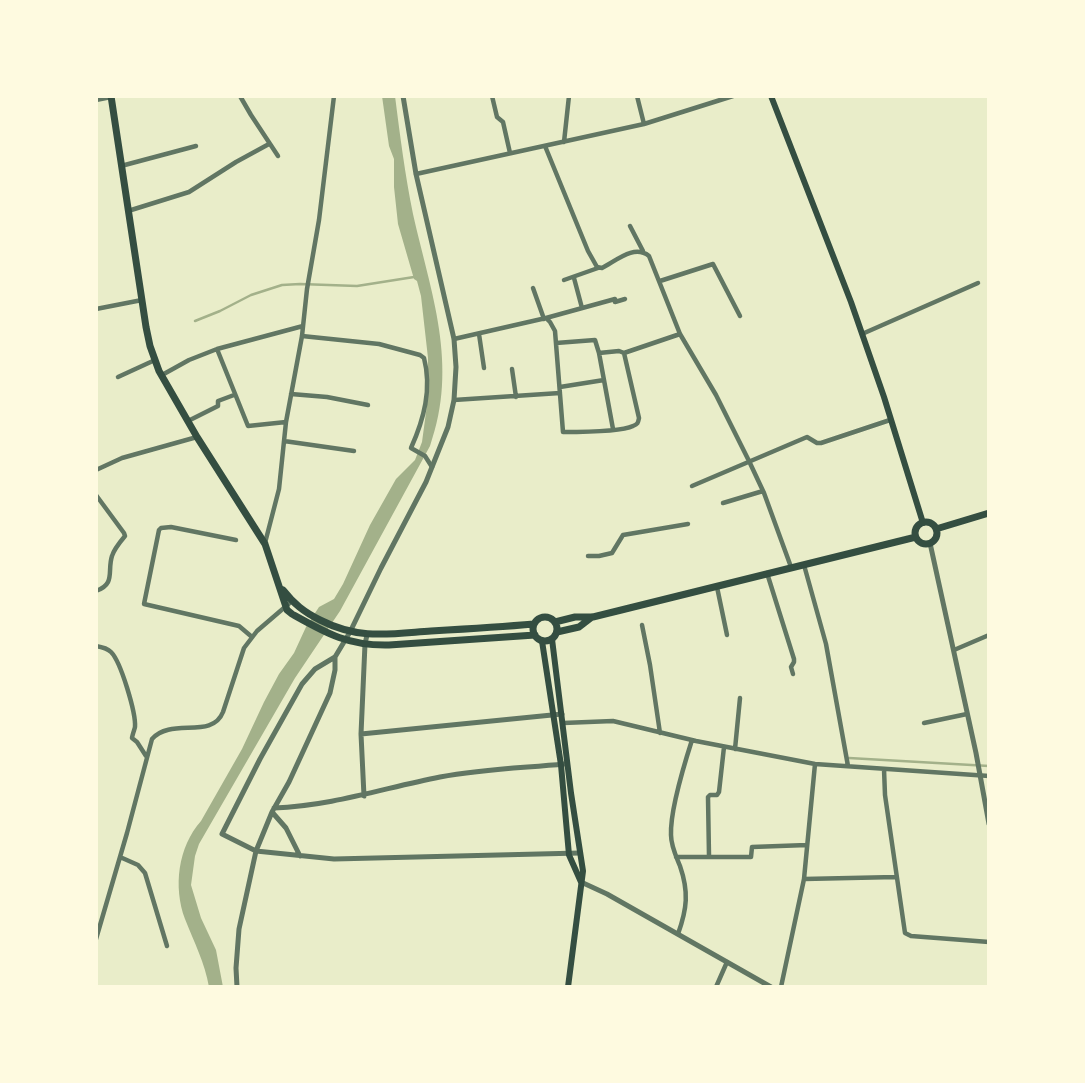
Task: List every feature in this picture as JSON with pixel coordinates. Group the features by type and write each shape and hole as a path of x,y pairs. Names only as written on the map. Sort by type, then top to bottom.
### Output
{"highway":[{"path":"111,96 150,346 162,375 197,437 265,544 285,607 292,614 367,635 534,624 542,618 555,622 575,617 593,617 916,537"},
{"path":"936,529 989,513"},
{"path":"923,523 931,523 936,529 936,538 930,543 922,542 916,537 917,528 923,523"},
{"path":"280,586 301,615 330,635 365,644 538,638 554,636 579,627 593,617"},
{"path":"554,636 555,622"},
{"path":"534,624 538,638"}],"main road":[{"path":"771,96 862,334 923,523"},
{"path":"554,636 563,723 569,855 581,882"},
{"path":"538,638 583,872 568,987"}],"street":[{"path":"96,100 111,96"},
{"path":"240,96 278,156"},
{"path":"265,544 279,489 286,422 302,336 334,96"},
{"path":"403,96 416,174 454,339 454,400 448,427 432,468 350,632 335,657 310,673 302,684 222,834 256,851 334,859 580,853"},
{"path":"492,96 497,117 503,122 510,153"},
{"path":"564,142 569,96"},
{"path":"637,96 644,124"},
{"path":"416,174 644,124 733,96"},
{"path":"128,212 189,192 269,144"},
{"path":"121,166 197,146"},
{"path":"545,146 588,251 598,268"},
{"path":"630,226 643,252 649,256 680,334 716,395 749,461 791,567"},
{"path":"564,280 601,268 633,252 643,252"},
{"path":"660,281 713,264 740,316"},
{"path":"574,278 582,308"},
{"path":"862,334 978,282"},
{"path":"533,288 545,319 550,321 555,331"},
{"path":"454,339 545,319 614,299 615,302 625,299"},
{"path":"96,309 142,300"},
{"path":"560,314 555,331 563,432 631,427 639,421 624,353"},
{"path":"162,375 217,349 303,326"},
{"path":"479,334 484,368"},
{"path":"598,353 624,353 680,334"},
{"path":"302,336 379,344 424,358 427,398 420,428 412,446 425,456 432,468"},
{"path":"556,343 594,340 597,344 613,429"},
{"path":"217,349 248,426 286,422"},
{"path":"118,377 155,360"},
{"path":"512,369 516,397"},
{"path":"560,387 604,380"},
{"path":"454,400 560,393"},
{"path":"291,394 327,397 368,405"},
{"path":"188,421 216,407 219,401 234,395"},
{"path":"692,486 807,437 821,443 890,420"},
{"path":"96,470 122,458 197,437"},
{"path":"284,441 354,451"},
{"path":"723,503 763,491"},
{"path":"96,495 125,536 112,554 109,582 96,591"},
{"path":"588,556 612,553 623,535 688,524"},
{"path":"236,540 171,527 160,528 144,602 147,606 239,626 252,637"},
{"path":"930,543 989,824"},
{"path":"803,564 825,644 848,766"},
{"path":"767,573 794,659 790,667 793,674"},
{"path":"717,587 727,635"},
{"path":"96,939 152,738 161,730 209,726 218,720 244,648 252,637 292,601"},
{"path":"642,625 660,733"},
{"path":"364,796 361,734 367,635"},
{"path":"954,650 989,635"},
{"path":"96,646 109,650 117,661 135,717 132,737 146,757"},
{"path":"237,987 239,929 256,851 330,693 335,657"},
{"path":"735,749 740,698"},
{"path":"361,734 562,714"},
{"path":"924,723 967,715"},
{"path":"563,723 613,721 724,747 815,764 979,771 989,776"},
{"path":"678,934 687,899 686,886 671,834 692,740"},
{"path":"709,856 708,797 717,795 720,790 724,747"},
{"path":"273,810 364,796 439,777 493,769 564,764"},
{"path":"781,987 804,879 815,764"},
{"path":"884,769 885,794 906,934 989,942"},
{"path":"273,810 300,856"},
{"path":"676,857 751,857 752,847 807,845"},
{"path":"120,857 138,865 145,873 167,946"},
{"path":"804,879 897,877"},
{"path":"581,882 771,987"},
{"path":"716,987 728,961"}],"shaded area":[{"path":"382,96 395,96 410,199 439,329 442,386 438,416 430,446 340,611 295,678 199,844 191,885 201,918 216,950 223,987 209,987 179,894 180,868 187,843 242,749 264,702 294,653 306,627 319,607 334,599 370,525 396,479 415,460 422,442 427,405 428,358 421,296 398,224 394,159 389,146"}],"waterway":[{"path":"195,321 251,295 282,285 357,286 414,277"},
{"path":"849,758 989,766"}]}
